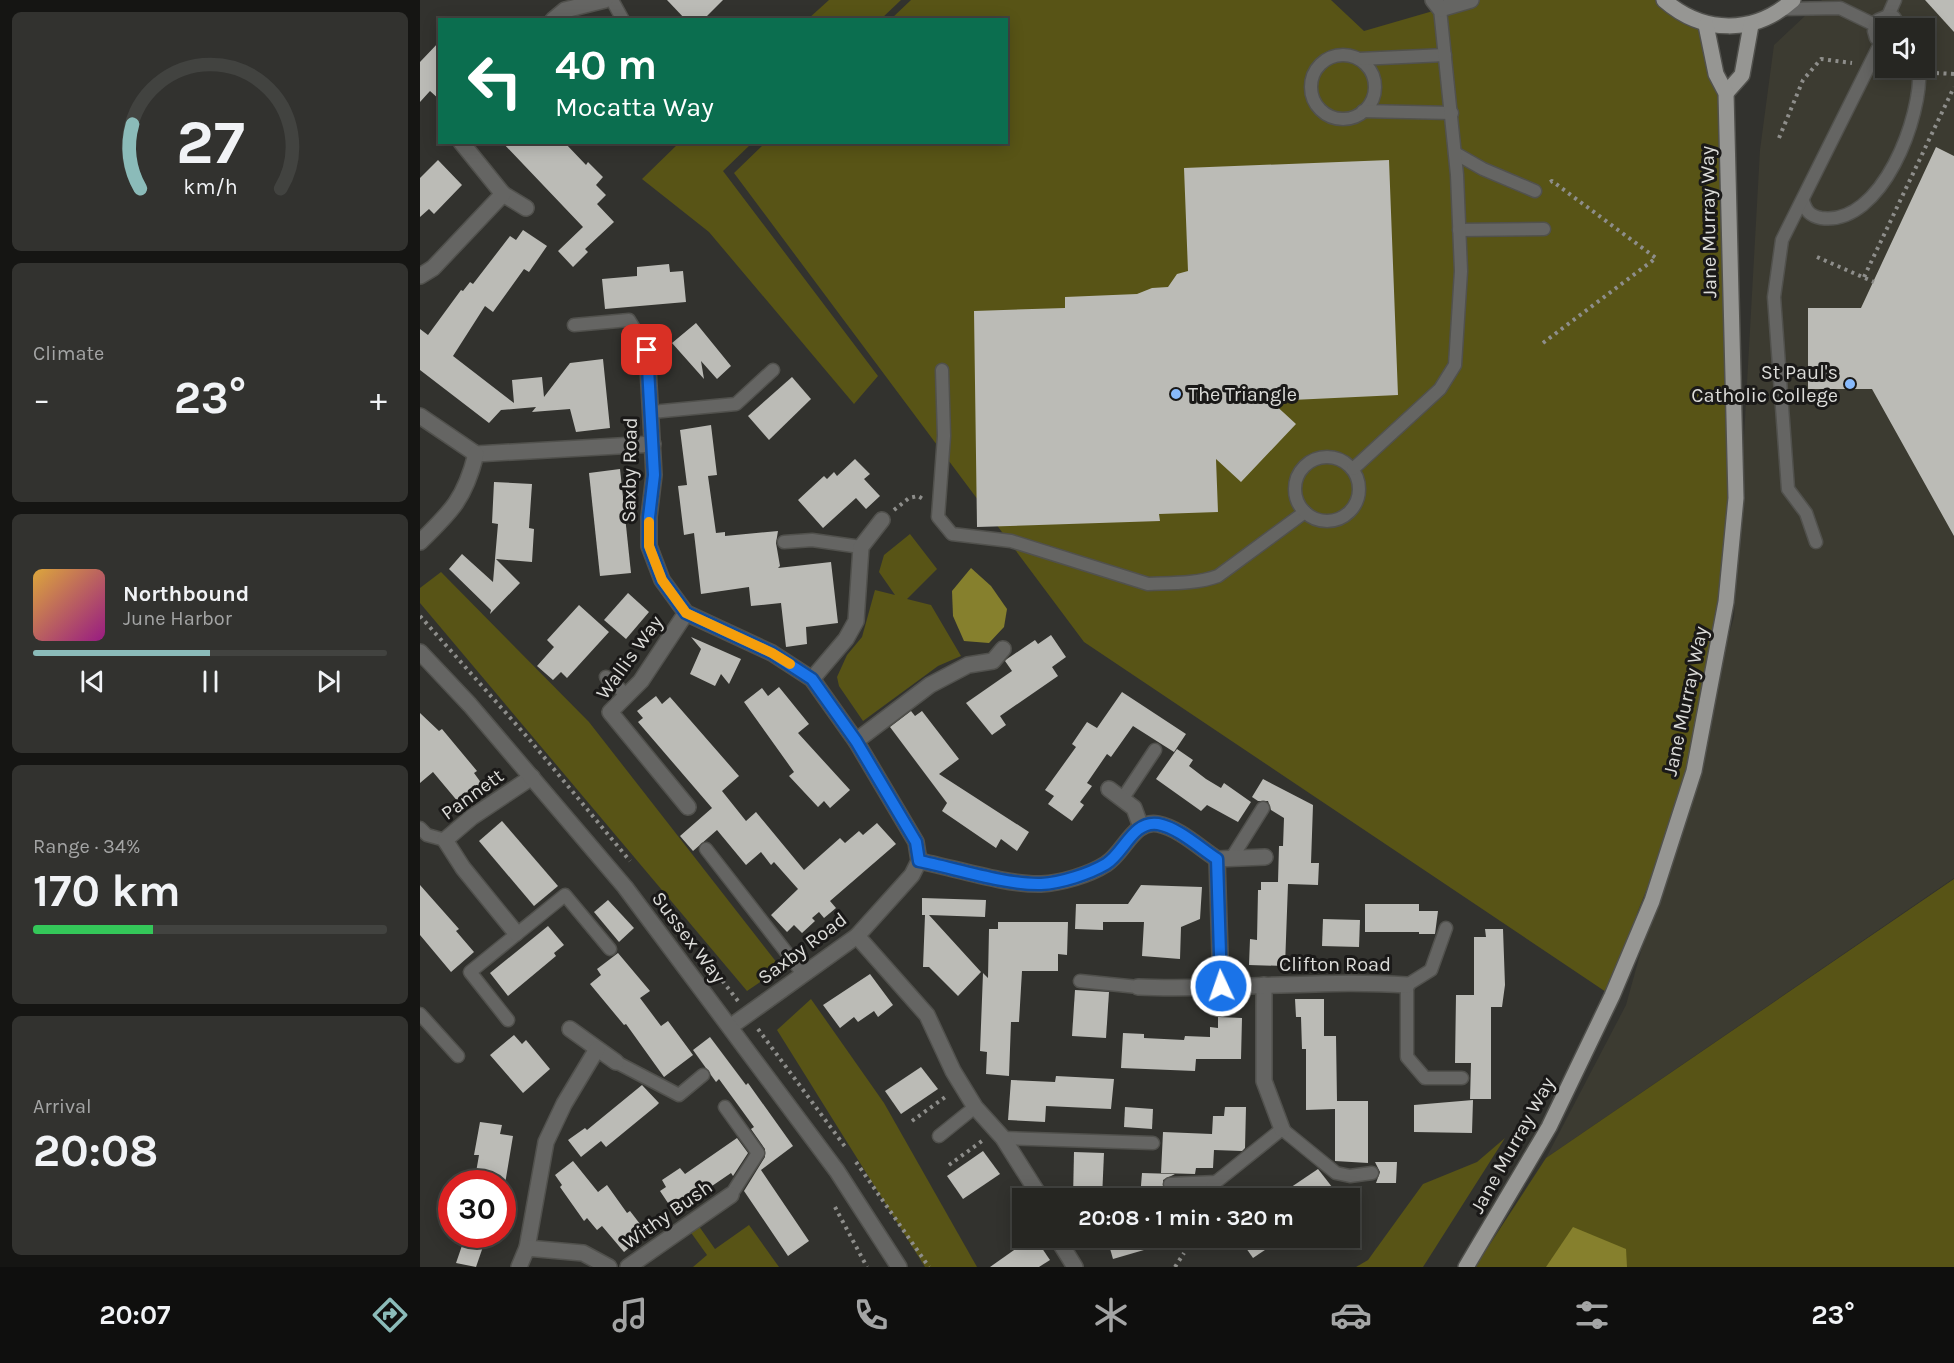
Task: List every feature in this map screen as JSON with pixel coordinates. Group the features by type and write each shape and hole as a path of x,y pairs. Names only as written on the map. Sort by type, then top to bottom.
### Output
{"main road":[{"path":"1664,0 1680,13 1706,25 1728,27 1751,25 1788,4"},
{"name":"Jane Murray Way","path":"1466,1267 1549,1127 1612,996 1652,901 1694,771 1726,602 1736,498 1726,93 1716,74 1706,25"},
{"path":"1726,93 1742,75 1751,25"}],"street":[{"path":"555,18 565,10 605,0"},
{"path":"1437,5 1471,0"},
{"path":"462,144 503,194 526,208"},
{"path":"420,276 433,268 503,194"},
{"name":"Saxby Road","path":"647,350 654,475 649,517 649,546 662,580 686,613 772,653 812,679 856,741 916,842 919,861 912,875 857,936 730,1027"},
{"path":"420,416 476,454 653,444"},
{"path":"420,542 454,508 470,478 476,454"},
{"path":"812,679 846,639 856,621 861,547 882,520"},
{"name":"Wallis Way","path":"686,613 641,681 610,712 688,807"},
{"path":"856,741 930,685 968,665 993,661 1003,649"},
{"name":"Sussex Way","path":"420,652 532,777 625,887 837,1171 899,1267"},
{"name":"Pannett","path":"516,933 463,868 445,840 472,817 532,777"},
{"path":"1109,789 1134,808 1141,827"},
{"path":"919,861 1018,882 1041,884 1071,878 1107,863 1141,827 1157,824 1173,830 1224,859 1265,857"},
{"path":"1221,986 1224,859"},
{"path":"857,936 927,1015 961,1085 975,1107 999,1135 1034,1188"},
{"name":"Clifton Road","path":"1138,987 1188,989 1221,986 1373,983 1407,985"},
{"name":"Clifton Road","path":"1264,985 1264,1081 1282,1129"},
{"path":"570,1029 616,1062"},
{"path":"519,1267 527,1248 546,1142 564,1104 597,1049"},
{"name":"Withy Bush","path":"628,1267 731,1196"},
{"name":"Withy Bush","path":"527,1248 583,1252 609,1267"},
{"path":"1063,1248 1075,1267"}],"lane":[{"path":"612,0 622,18"},
{"path":"1888,16 1895,0"},
{"path":"1788,4 1838,4 1875,25 1875,33"},
{"path":"1353,469 1440,389 1455,365 1461,271 1459,230 1452,113 1437,5"},
{"path":"1882,18 1888,16 1892,18"},
{"path":"1359,59 1367,65 1375,83 1371,103 1354,117 1332,117 1315,103 1311,92 1311,81 1321,63 1340,55 1359,59 1444,55"},
{"path":"1816,542 1806,513 1788,489 1774,297 1782,240 1875,56"},
{"path":"1803,201 1805,209 1812,217 1831,220 1846,214 1878,189 1910,129 1918,100 1919,78"},
{"path":"1363,111 1452,113"},
{"path":"1455,153 1483,169 1535,191"},
{"path":"1459,230 1544,229"},
{"path":"574,326 629,320 647,350"},
{"path":"652,412 736,404 773,370"},
{"path":"942,370 944,436 938,517 952,534 1011,541 1148,584 1205,580 1218,576 1305,512"},
{"path":"1321,457 1335,457 1353,469 1360,491 1350,512 1329,521 1315,519 1305,512 1298,502 1295,489 1299,474 1307,463 1321,457"},
{"path":"784,542 812,540 861,547"},
{"path":"606,677 627,695"},
{"path":"1123,798 1155,750"},
{"path":"1224,859 1263,808"},
{"path":"420,828 427,836 445,840"},
{"path":"706,849 804,975"},
{"path":"508,1020 470,972 565,895 610,948"},
{"path":"1446,928 1431,970 1407,985 1407,1056 1425,1078 1462,1078"},
{"path":"1080,981 1138,987"},
{"path":"420,1014 458,1056"},
{"path":"616,1062 679,1095 703,1076"},
{"path":"725,1107 758,1153 731,1196"},
{"path":"939,1136 975,1107"},
{"path":"1212,1188 1282,1129 1336,1173 1350,1176 1372,1173"},
{"path":"999,1135 1153,1143"},
{"path":"1170,1184 1216,1182"}],"path":[{"path":"1779,138 1803,80 1821,59 1875,66"},
{"path":"1864,277 1954,87"},
{"path":"1535,191 1552,181 1656,258 1543,343"},
{"path":"1816,257 1874,282"},
{"path":"882,520 909,498 918,496 938,507"},
{"path":"912,1121 961,1085"},
{"path":"949,1165 999,1135"},
{"path":"1175,1267 1184,1254"},
{"path":"923,1258 929,1267"}],"shaded area":[{"path":"829,0 901,0 882,18 809,18"},
{"path":"911,0 1331,0 1364,31 1471,0 1661,0 1706,25 1726,93 1736,498 1694,771 1638,911 1612,996 1084,642 734,173 764,144 1008,144 1008,18 892,18"},
{"name":"St Paul's Catholic College","path":"1822,0 1954,0 1954,878 1546,1158 1626,1005 1734,617 1760,150 1774,45"},
{"path":"678,144 751,144 723,171 878,376 854,404 709,232 642,179"},
{"path":"910,534 937,569 907,599 931,605 961,656 938,666 863,721 839,686 837,677 847,655 862,637 875,590 895,595 879,572 884,555"},
{"path":"971,568 991,586 1007,609 1004,627 989,643 964,641 953,616 952,591"},
{"path":"441,572 589,722 781,968 747,991 420,603 420,588"},
{"path":"1954,879 1954,1267 1475,1267 1546,1158"},
{"path":"811,999 884,1103 977,1267 925,1267 777,1030"},
{"path":"1505,1138 1423,1267 1356,1267 1368,1260 1423,1184 1477,1162"},
{"path":"696,1222 715,1249 749,1225 779,1267 693,1267 707,1255 687,1227"},
{"path":"1573,1227 1626,1249 1627,1267 1546,1267"}],"building":[{"path":"667,0 723,0 705,18 684,18"},
{"path":"1925,0 1954,0 1954,32"},
{"path":"438,43 438,98 430,91 420,102 420,62"},
{"path":"504,144 566,144 586,165 588,162 603,177 596,185 606,195 597,204 614,222 585,249 588,252 573,267 558,251 583,227"},
{"path":"1936,147 1954,156 1954,536 1872,389 1808,389 1808,308 1861,308"},
{"path":"438,160 462,185 434,214 429,209 420,217 420,178"},
{"name":"The Triangle","path":"1389,160 1398,395 1271,401 1296,424 1241,482 1216,459 1218,512 1159,514 1160,521 977,527 974,311 1065,308 1065,297 1137,294 1152,288 1168,287 1177,274 1188,271 1184,168"},
{"path":"523,230 547,246 529,272 524,269 493,312 485,306 453,356 514,403 512,380 542,377 544,397 570,363 603,359 610,428 576,432 570,409 532,412 536,407 501,410 489,423 420,370 420,329 428,335 461,290 463,291 470,282 473,284 510,236 516,240"},
{"path":"669,264 670,272 683,271 686,302 605,309 602,279 637,276 637,267"},
{"path":"696,323 731,366 717,379 701,361 704,379 672,343"},
{"path":"792,377 811,399 769,440 748,416"},
{"path":"711,425 717,475 708,476 716,533 725,532 725,536 778,531 776,543 780,566 778,568 831,562 838,623 806,627 807,644 786,647 781,603 751,606 749,587 701,594 694,533 684,535 678,486 687,485 680,430"},
{"path":"855,459 870,474 864,479 880,496 866,509 856,498 823,528 798,500 824,476 827,479 834,472 837,476"},
{"path":"620,469 631,573 600,576 589,473"},
{"path":"494,482 532,484 529,528 534,529 532,562 496,559 520,583 490,614 491,610 449,569 462,554 493,582 498,524 492,523"},
{"path":"628,593 649,612 626,639 604,620"},
{"path":"579,605 609,632 567,678 561,672 553,680 537,666 554,647 547,640"},
{"path":"1051,635 1066,657 1052,667 1058,676 1000,716 1006,725 992,735 966,703 1012,671 1005,661 1007,659 1035,640 1038,644"},
{"path":"691,637 741,659 729,684 721,674 715,686 690,674 701,649"},
{"path":"779,687 809,724 798,733 850,790 830,808 824,801 818,807 789,776 794,772 744,702 762,688 768,696"},
{"path":"1122,692 1186,734 1174,752 1133,726 1111,757 1107,754 1087,783 1092,786 1080,802 1084,805 1072,821 1048,804 1054,796 1045,790 1076,747 1072,744 1087,722 1097,728"},
{"path":"656,696 662,704 670,697 739,776 722,791 746,821 756,812 804,870 840,838 845,843 859,831 863,835 877,823 896,844 830,901 836,908 824,918 819,912 812,918 815,921 802,933 794,925 787,932 771,915 798,889 774,862 771,865 761,852 746,865 717,830 693,851 680,836 712,808 638,722 643,718 637,711"},
{"path":"911,711 915,716 922,711 959,759 939,774 1029,832 1017,851 1001,839 996,848 942,811 947,803 890,727"},
{"path":"420,713 439,731 442,729 477,771 474,773 482,784 459,803 433,772 420,783"},
{"path":"1177,749 1193,760 1189,766 1206,779 1221,788 1224,783 1251,802 1238,822 1207,805 1201,811 1156,779"},
{"path":"1263,779 1313,805 1311,863 1319,863 1318,885 1288,884 1285,966 1249,965 1250,939 1257,940 1258,890 1261,890 1261,882 1278,882 1279,846 1283,846 1284,818 1271,810 1268,801 1258,801 1252,797"},
{"path":"502,821 558,886 534,906 479,841"},
{"path":"420,885 459,929 456,931 474,952 451,972 420,935"},
{"path":"1141,885 1202,887 1200,919 1181,927 1180,959 1142,956 1144,922 1103,922 1103,930 1075,929 1076,904 1128,904"},
{"path":"922,898 986,900 985,917 929,915 981,972 958,996 929,967 923,967 925,915 922,915"},
{"path":"608,900 634,928 619,942 594,912"},
{"path":"1365,904 1419,904 1419,911 1438,911 1435,934 1365,932"},
{"path":"1323,919 1360,920 1359,947 1322,946"},
{"path":"998,922 1068,922 1067,955 1058,954 1058,971 1022,971 1019,1022 1011,1022 1009,1076 986,1074 987,1052 980,1051 983,973 988,978 989,929 998,929"},
{"path":"548,926 564,945 554,953 556,956 508,996 490,973"},
{"path":"1485,929 1503,929 1505,985 1502,1007 1491,1007 1491,1099 1470,1099 1471,1063 1455,1063 1456,995 1474,995 1474,937 1486,937"},
{"path":"618,953 650,991 640,998 661,1026 668,1021 693,1055 664,1077 626,1024 624,1025 590,984 601,975 597,969"},
{"path":"870,974 893,1005 878,1017 874,1011 858,1022 854,1017 840,1028 823,1005"},
{"path":"1075,990 1109,992 1106,1038 1072,1036"},
{"path":"1295,999 1324,999 1324,1036 1336,1036 1337,1101 1368,1101 1368,1163 1335,1161 1335,1109 1306,1110 1306,1049 1302,1049 1301,1017 1296,1017"},
{"path":"1218,1017 1242,1018 1241,1059 1196,1059 1195,1071 1121,1068 1123,1033 1144,1034 1144,1038 1184,1040 1185,1036 1210,1037 1210,1027 1218,1028"},
{"path":"514,1035 522,1044 526,1040 550,1069 523,1093 490,1055"},
{"path":"710,1037 746,1085 748,1083 793,1146 761,1170 809,1241 788,1256 744,1191 765,1157 765,1149 751,1129 754,1127 719,1079 716,1082 693,1050"},
{"path":"921,1067 938,1089 901,1114 885,1091"},
{"path":"1056,1076 1114,1079 1111,1109 1046,1106 1045,1122 1008,1120 1011,1080 1055,1082"},
{"path":"642,1085 659,1103 606,1147 601,1141 581,1157 568,1140 585,1128 587,1130"},
{"path":"1473,1100 1472,1133 1414,1132 1414,1105"},
{"path":"1125,1107 1153,1109 1152,1129 1124,1127"},
{"path":"1225,1107 1246,1107 1245,1148 1242,1151 1214,1150 1213,1168 1196,1168 1195,1174 1161,1173 1163,1132 1212,1134 1213,1116 1224,1116"},
{"path":"480,1122 502,1125 500,1134 513,1136 507,1170 476,1170 479,1155 474,1155"},
{"path":"737,1138 748,1153 733,1176 731,1173 674,1212 660,1191 666,1187 662,1180 680,1168 685,1174"},
{"path":"983,1151 1000,1174 963,1199 947,1176"},
{"path":"1074,1152 1104,1153 1102,1188 1073,1188"},
{"path":"573,1161 598,1192 607,1185 627,1213 630,1211 647,1233 624,1252 602,1226 597,1230 587,1218 584,1221 560,1187 562,1185 555,1175"},
{"path":"1375,1162 1397,1162 1396,1183 1376,1183 1380,1172"},
{"path":"1318,1169 1333,1188 1290,1188"},
{"path":"1142,1173 1175,1174 1163,1180 1163,1188 1141,1188"},
{"path":"461,1248 483,1248 476,1267 456,1263"},
{"path":"1017,1248 1042,1248 1050,1260 1039,1267 990,1267"},
{"path":"1110,1248 1151,1248 1113,1259"},
{"path":"1246,1248 1268,1248 1253,1258"}],"slow traffic":[{"path":"649,522 649,546 662,580 686,613 772,653 790,664"}],"place":[{"name":"St Paul's Catholic College","path":"1850,384"},
{"name":"The Triangle","path":"1176,394"}],"route":[{"path":"647,350 654,475 649,517 649,546 662,580 686,613 772,653 812,679 856,741 916,842 919,861 1018,882 1041,884 1071,878 1107,863 1141,827 1157,824 1173,830 1217,859 1216,893 1221,986"}]}
